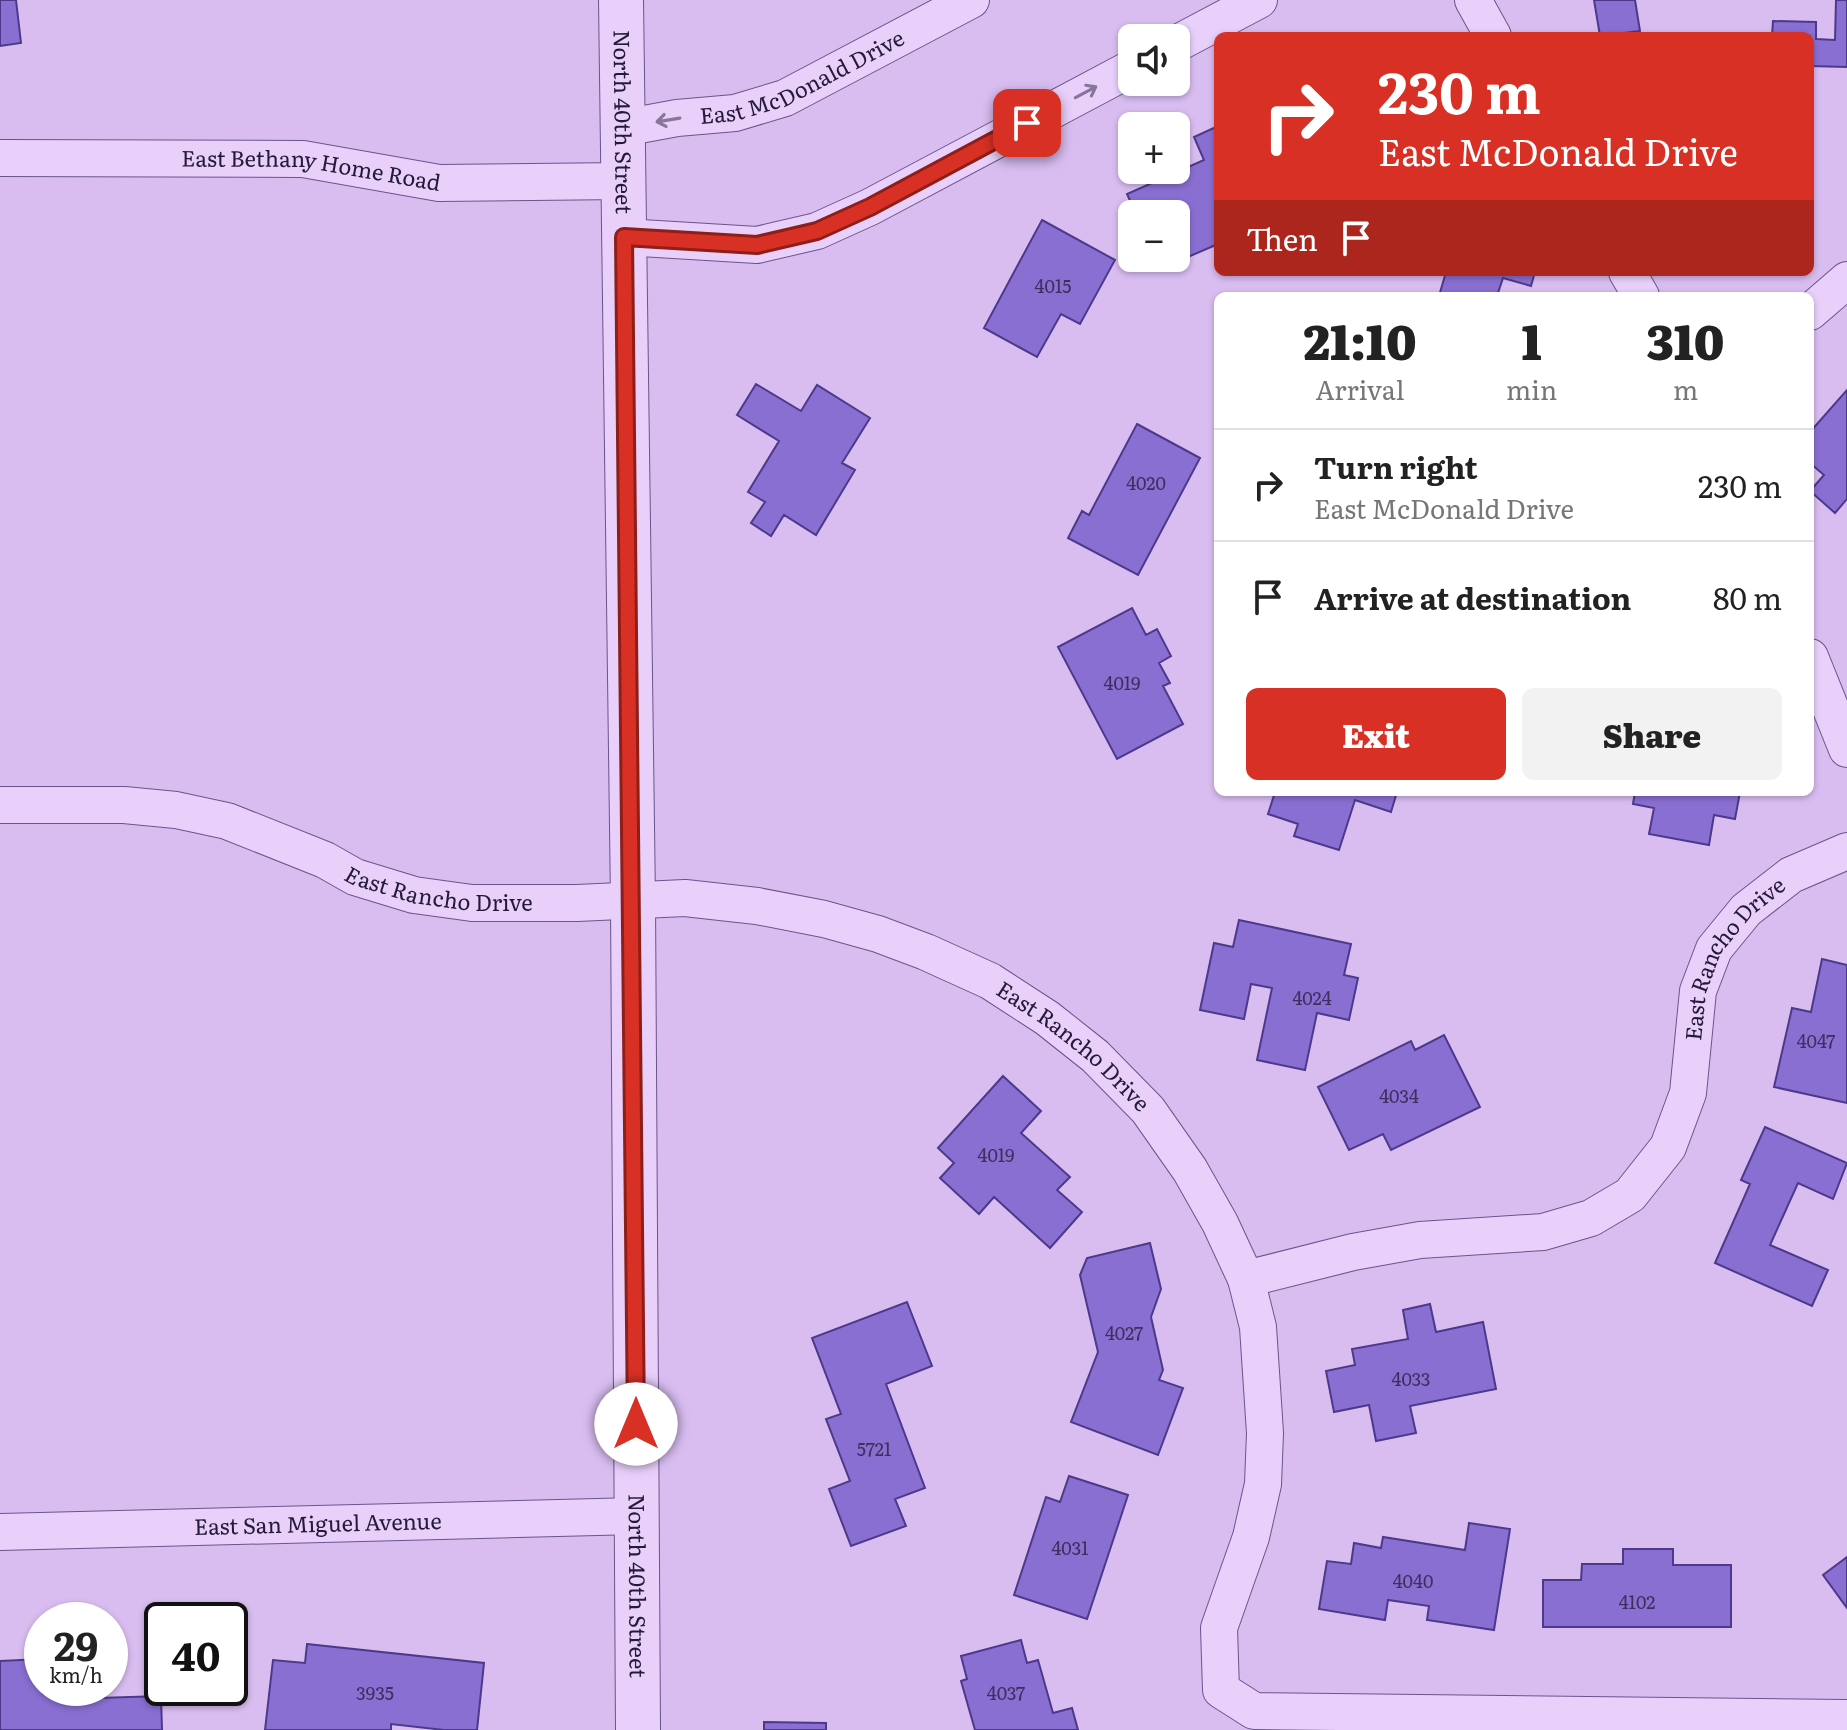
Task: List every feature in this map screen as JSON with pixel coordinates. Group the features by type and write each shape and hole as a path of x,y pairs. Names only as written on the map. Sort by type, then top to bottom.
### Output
{"street":[{"name":"North 40th Street","path":"621,0 633,901 638,1730"},
{"name":"East McDonald Drive","path":"623,128 677,118 735,113 785,98 971,0"},
{"path":"1190,37 1259,0"},
{"path":"1473,0 1491,32"},
{"path":"624,237 757,245 817,231 870,207 1118,75"},
{"name":"East Bethany Home Road","path":"0,158 303,159 439,183 624,181"},
{"path":"1814,309 1847,280"},
{"path":"1814,667 1847,749"},
{"name":"East Rancho Drive","path":"0,805 124,805 176,810 227,821 325,860 355,877 414,895 472,903 685,898 757,906 824,919 878,934 990,981 1047,1018 1095,1056 1148,1110 1190,1170 1220,1223 1246,1279 1353,1252 1420,1240 1543,1232 1591,1218 1630,1195 1668,1147 1688,1093 1698,991 1714,949 1746,910 1791,875 1847,851"},
{"path":"1246,1279 1259,1339 1265,1433 1263,1484 1251,1537 1219,1628 1221,1690 1254,1711 1847,1718"},
{"name":"East San Miguel Avenue","path":"0,1532 637,1516"}],"building":[{"path":"0,0 16,0 21,43 0,46"},
{"path":"1594,0 1635,0 1640,31 1599,32"},
{"path":"1836,0 1847,0 1847,67 1814,66 1814,32 1772,32 1773,21 1816,22 1816,39 1835,40"},
{"path":"1214,128 1214,246 1190,256 1190,200 1130,200 1127,194 1150,184 1190,184 1190,166 1204,160 1194,137"},
{"path":"1042,220 1115,260 1080,324 1061,314 1037,357 984,328"},
{"path":"1445,276 1534,276 1531,286 1503,278 1498,292 1440,292"},
{"path":"756,384 801,411 817,385 870,418 842,463 855,470 816,535 784,515 771,536 751,523 765,502 748,492 779,441 737,415"},
{"path":"1847,390 1847,499 1835,513 1814,495 1814,486 1824,475 1814,466 1814,427"},
{"path":"1137,424 1200,458 1138,575 1068,538 1082,511 1089,515"},
{"path":"1132,608 1146,635 1157,629 1171,656 1159,663 1170,683 1163,686 1183,724 1117,759 1058,647"},
{"path":"1274,796 1396,796 1391,812 1355,800 1339,850 1294,836 1298,824 1268,814"},
{"path":"1634,796 1739,796 1735,819 1714,815 1709,845 1649,834 1654,808 1633,804"},
{"path":"1239,920 1351,944 1344,975 1358,978 1349,1020 1317,1013 1305,1070 1257,1060 1272,988 1251,984 1244,1019 1200,1010 1214,943 1233,947"},
{"path":"1822,959 1847,965 1847,1103 1774,1087 1792,1008 1811,1012"},
{"path":"1444,1035 1480,1107 1391,1150 1383,1134 1349,1150 1318,1087 1411,1041 1415,1050"},
{"path":"1003,1076 1041,1111 1021,1133 1070,1177 1057,1190 1082,1212 1050,1248 994,1197 979,1214 940,1178 954,1163 938,1148"},
{"path":"1765,1127 1847,1163 1833,1199 1798,1183 1770,1245 1828,1270 1812,1306 1715,1263 1750,1184 1741,1180"},
{"path":"1150,1243 1161,1289 1151,1317 1163,1370 1159,1380 1183,1388 1158,1455 1071,1422 1098,1352 1080,1275 1087,1258"},
{"path":"907,1302 932,1366 886,1384 925,1488 895,1499 906,1526 851,1546 829,1489 850,1481 826,1419 841,1414 812,1338"},
{"path":"1430,1304 1436,1332 1483,1322 1496,1389 1410,1406 1416,1433 1376,1441 1369,1405 1334,1412 1326,1371 1355,1365 1352,1349 1408,1339 1403,1310"},
{"path":"1069,1476 1128,1495 1087,1619 1014,1595 1046,1497 1060,1502"},
{"path":"1469,1523 1510,1529 1494,1630 1427,1620 1429,1606 1388,1600 1385,1620 1319,1609 1327,1561 1351,1564 1354,1543 1381,1548 1383,1537 1465,1550"},
{"path":"1623,1549 1673,1549 1673,1565 1731,1565 1731,1627 1543,1627 1543,1580 1581,1580 1582,1564 1623,1564"},
{"path":"1847,1557 1847,1608 1823,1575"},
{"path":"1021,1640 1027,1663 1038,1660 1053,1713 1072,1708 1078,1730 975,1730 961,1681 967,1679 961,1656"},
{"path":"307,1644 484,1663 477,1730 391,1724 391,1730 265,1730 273,1660 305,1663"},
{"path":"24,1660 24,1706 128,1706 128,1697 144,1697 144,1706 161,1706 162,1730 0,1730 0,1661"},
{"path":"764,1722 826,1723 826,1730 764,1730"}],"route":[{"path":"636,1424 624,237 757,245 817,231 870,207 1027,123"}]}
